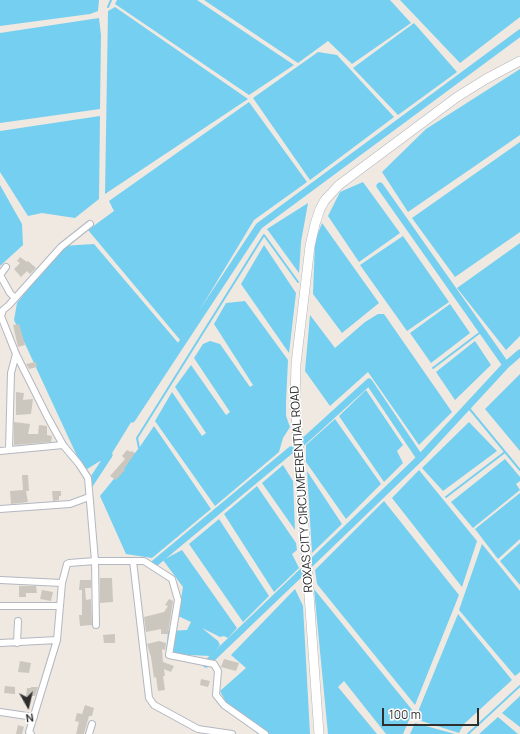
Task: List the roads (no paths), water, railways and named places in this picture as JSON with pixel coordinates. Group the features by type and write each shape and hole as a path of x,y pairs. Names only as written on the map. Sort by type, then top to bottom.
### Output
{"main road":[{"name":"ROXAS CITY CIRCUMFERENTIAL ROAD","path":"319,734 294,400 296,364 314,224 325,200 339,185 457,97 486,78 520,61"}],"street":[{"path":"90,224 61,247 3,310 1,316 16,354 63,445 80,464 88,478 95,561 96,625"},
{"path":"6,267 0,275 10,293 15,298"},
{"path":"9,450 11,373 16,354"},
{"path":"0,451 63,445"},
{"path":"0,509 70,504 89,496"},
{"path":"31,734 29,732 57,640 62,583 67,564 95,561 144,561 172,579 178,600 169,655 214,664 218,671 216,695 224,705 265,734"},
{"path":"133,561 149,698 154,705 198,729 232,734"},
{"path":"0,580 62,583"},
{"path":"0,606 60,606"},
{"path":"17,643 18,621"},
{"path":"0,643 57,640"},
{"path":"0,712 34,717"},
{"path":"89,734 92,724"}],"water":[{"path":"0,0 99,0 98,11 90,14 0,26"},
{"path":"117,0 197,0 294,65 249,95 115,4"},
{"path":"204,0 390,0 411,23 352,64 328,41 298,63"},
{"path":"400,0 520,0 520,17 460,63"},
{"path":"115,7 248,99 105,194 108,11"},
{"path":"99,18 101,35 100,109 0,123 0,33"},
{"path":"414,23 457,72 398,115 353,68"},
{"path":"318,52 337,55 394,117 310,180 253,98"},
{"path":"520,69 520,135 408,212 382,172 426,129"},
{"path":"249,102 307,182 254,220 181,341 88,230 114,211 109,201"},
{"path":"100,116 99,199 75,218 42,213 28,216 0,172 0,131"},
{"path":"520,142 520,232 455,277 412,218"},
{"path":"363,182 400,233 359,262 328,216 340,192"},
{"path":"0,185 22,224 23,245 0,266"},
{"path":"308,203 301,242 299,273 267,229"},
{"path":"322,223 379,303 342,333 313,294 315,241"},
{"path":"403,236 449,302 407,331 360,265"},
{"path":"520,243 520,336 506,350 457,288"},
{"path":"94,244 179,344 106,463 100,461 84,471 14,320 17,303 62,246"},
{"path":"264,245 296,293 289,353 241,284"},
{"path":"245,301 288,360 286,416 290,427 283,438 279,452 215,506 155,421 172,392 202,436 206,433 175,387 191,365 226,415 230,412 194,358 203,344 210,341 220,344 250,387 253,385 214,324 226,303"},
{"path":"450,304 470,333 431,363 410,333"},
{"path":"378,314 384,314 452,412 419,445 368,372 330,406 305,371 310,315 335,348 365,322"},
{"path":"475,341 491,365 455,400 436,372"},
{"path":"520,374 520,451 485,409"},
{"path":"366,390 403,445 397,451 403,463 384,482 339,416"},
{"path":"335,419 381,484 346,519 306,462 306,445"},
{"path":"469,422 497,451 443,491 422,468"},
{"path":"154,426 211,509 152,558 126,554 100,496 139,448"},
{"path":"505,459 520,477 520,481 516,484 520,490 473,528 451,502"},
{"path":"283,465 293,481 295,530 262,483"},
{"path":"419,470 477,541 462,587 392,498"},
{"path":"307,471 342,524 312,553"},
{"path":"257,486 296,543 297,550 292,554 299,568 274,592 224,514"},
{"path":"520,493 520,539 498,559 475,529"},
{"path":"384,501 459,595 415,705 317,584 315,570"},
{"path":"219,519 269,596 243,622 189,544"},
{"path":"520,543 520,585 500,561"},
{"path":"482,544 520,591 520,672 515,676 459,610"},
{"path":"182,550 237,628 228,638 224,636 220,637 202,628 218,641 220,645 211,656 166,654 168,631 187,630 191,622 178,616 183,587 163,560"},
{"path":"295,589 303,606 310,734 262,734 233,715 220,691 246,668 231,655"},
{"path":"314,589 413,711 403,734 386,734 344,681 338,687 377,734 328,734"},
{"path":"458,614 512,680 464,724 459,733 415,719"},
{"path":"520,696 520,727 502,713"},
{"path":"498,717 518,734 479,734"},
{"path":"415,723 455,734 410,734"}],"waterway":[{"path":"108,7 111,0"},
{"path":"132,419 259,226 520,33"},
{"path":"380,186 506,365"},
{"path":"139,448 137,438 264,235 298,282"},
{"path":"433,368 482,331"},
{"path":"311,563 420,458 506,365 520,353"},
{"path":"303,442 369,382 420,458"},
{"path":"468,407 520,470"},
{"path":"155,563 291,450"},
{"path":"446,497 505,452"},
{"path":"90,484 109,455"},
{"path":"206,664 302,572"},
{"path":"468,734 520,686"}]}
